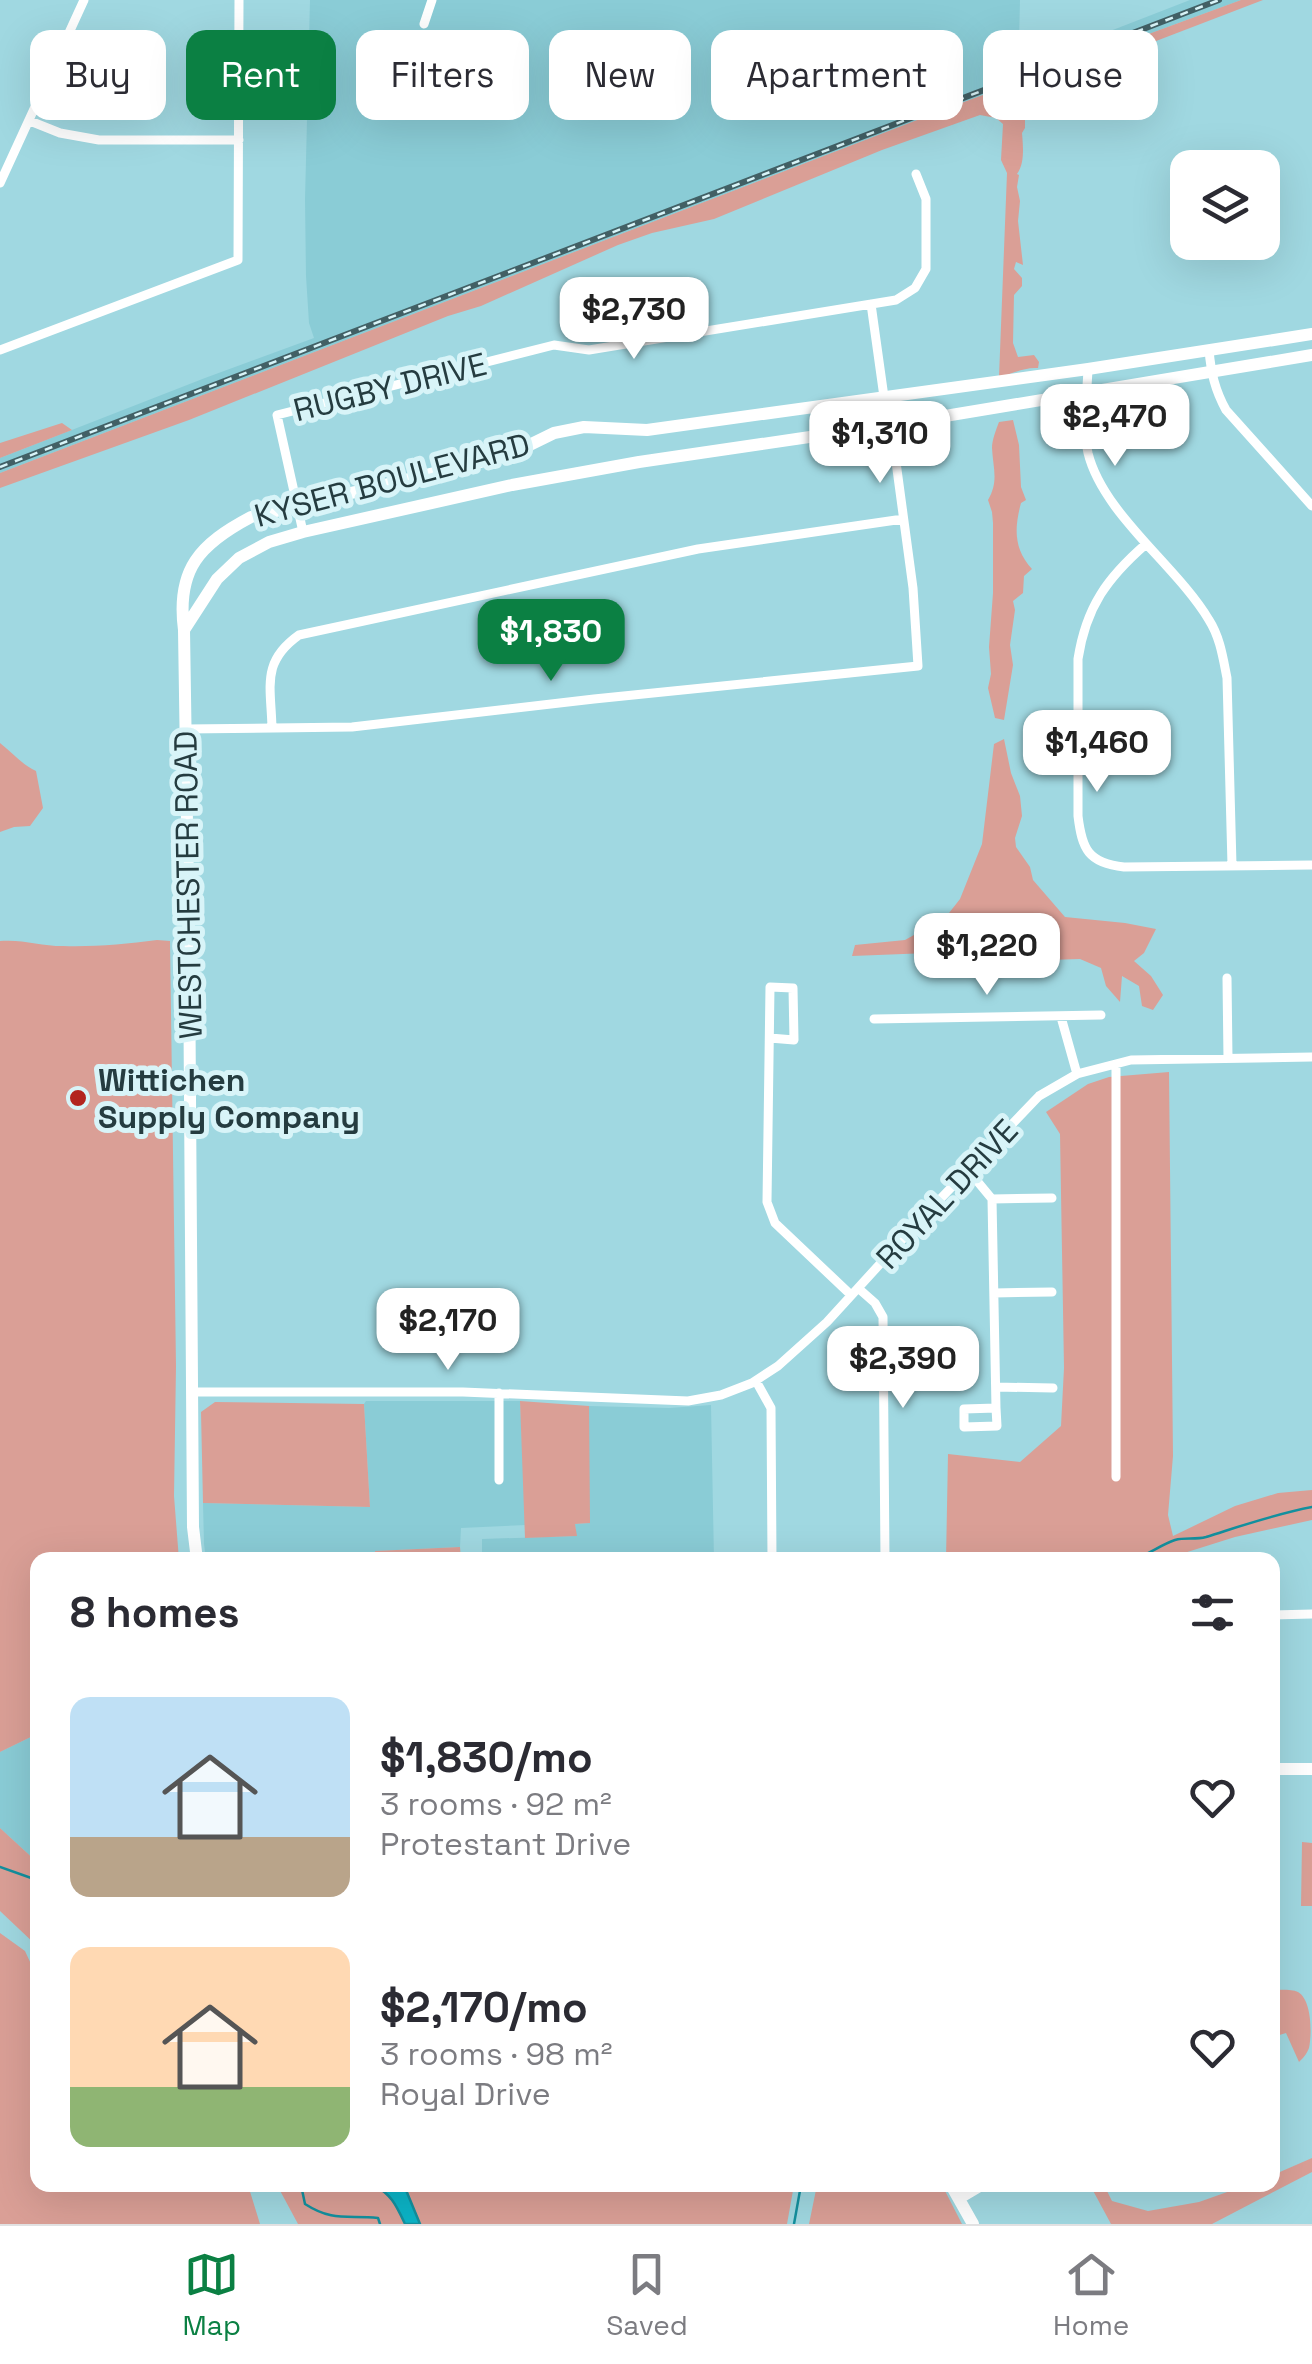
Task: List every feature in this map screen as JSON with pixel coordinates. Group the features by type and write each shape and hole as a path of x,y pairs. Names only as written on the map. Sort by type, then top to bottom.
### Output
{"street":[{"path":"70,30 84,0"},
{"path":"0,350 238,260 240,0"},
{"path":"424,24 432,0"},
{"path":"0,183 30,120 60,133 99,140 239,140"},
{"name":"RUGBY DRIVE","path":"304,532 277,415 554,345 589,350 896,300 915,288 926,270 926,198 916,174"},
{"path":"186,729 352,727 918,666 913,588 871,304"},
{"name":"KYSER BOULEVARD","path":"184,630 181,606 185,581 202,550 222,532 250,517 510,455 554,433 584,427 647,430 1312,334"},
{"path":"1209,350 1216,392 1226,410 1312,506"},
{"name":"KYSER BOULEVARD","path":"184,630 217,579 239,558 268,542 304,532 639,462 891,425 1312,355"},
{"path":"1088,369 1085,430 1098,479 1146,544 1198,602 1222,648 1228,678 1232,865"},
{"path":"272,728 271,664 282,647 298,636 698,548 903,519"},
{"path":"1146,544 1110,579 1095,602 1082,636 1078,659 1080,838 1088,853 1105,865 1312,865"},
{"name":"WESTCHESTER ROAD","path":"184,630 190,954 192,1527 197,1552"},
{"path":"1227,978 1228,1058"},
{"path":"770,1038 794,1040 793,988 770,987 767,1202 776,1223 855,1292 875,1303 883,1317 885,1552"},
{"path":"874,1019 1100,1015"},
{"path":"1061,1017 1077,1074"},
{"name":"ROYAL DRIVE","path":"192,1392 500,1393 688,1401 721,1395 756,1381 827,1322 1039,1096 1077,1074 1131,1060 1156,1058 1312,1057"},
{"path":"1116,1064 1116,1478"},
{"path":"968,1170 992,1198 996,1408"},
{"path":"992,1198 1052,1198"},
{"path":"994,1293 1052,1292"},
{"path":"756,1381 771,1408 772,1552"},
{"path":"996,1387 1053,1388"},
{"path":"499,1480 500,1393"},
{"path":"1280,1615 1312,1614"},
{"path":"1280,1769 1312,1769"},
{"path":"956,2192 973,2224"},
{"path":"960,2198 970,2192"}],"shaded area":[{"path":"310,0 1020,0 1019,30 983,30 983,95 963,102 963,30 711,30 711,120 917,120 0,473 0,458 314,338 309,323 306,276 307,120 336,120 336,30 309,30"},
{"path":"1190,0 1241,0 1158,31 1113,30"},
{"path":"1241,0 1263,0 1158,40 1158,31"},
{"path":"983,95 983,116 882,150 714,219 618,245 481,306 189,420 0,488 0,473 917,120 963,120 964,102"},
{"path":"998,120 1025,120 1017,174 1023,265 1016,262 1014,269 1022,278 1022,286 1014,295 1013,343 1018,357 1034,355 1039,362 1038,368 999,377 1007,173 1001,160 1003,124"},
{"path":"1013,420 1026,500 1021,503 1017,538 1032,569 1024,576 1023,593 1013,601 1013,665 1004,720 995,718 988,688 993,523 988,500 994,480 994,435 999,422"},
{"path":"62,423 72,430 0,458 0,443"},
{"path":"1004,739 1020,796 1022,816 1016,847 1030,867 1033,880 1065,917 1156,929 1144,953 1134,961 1151,976 1163,995 1153,1010 1142,1006 1139,986 1122,976 1120,1002 1106,986 1101,968 1080,959 1015,961 965,971 943,966 929,953 852,956 855,945 905,940 939,921 960,899 982,844 994,744"},
{"path":"0,743 36,771 43,808 30,826 0,832"},
{"path":"0,941 110,945 170,941 174,1496 178,1552 30,1552 30,1737 0,1752"},
{"path":"1169,1072 1173,1456 1168,1515 1173,1536 1235,1506 1278,1493 1312,1490 1312,1520 1187,1552 946,1552 948,1454 1020,1462 1061,1426 1064,1368 1060,1134 1046,1112 1088,1084 1109,1077"},
{"path":"520,1401 526,1525 461,1528 460,1547 375,1552 205,1552 203,1503 370,1507 364,1404"},
{"path":"520,1401 589,1406 590,1523 575,1524 577,1536 525,1538"},
{"path":"215,1402 364,1404 370,1507 203,1503 201,1412"},
{"path":"711,1405 714,1552 482,1552 482,1539 576,1536 575,1524 589,1523 589,1406"},
{"path":"460,1547 460,1552 375,1552"},
{"path":"30,1737 30,1856 0,1828 0,1752"},
{"path":"0,1828 30,1856 30,1939 0,1911"},
{"path":"1302,1842 1312,1843 1312,1906 1301,1906"},
{"path":"0,1933 25,1951 30,1962 30,2192 250,2192 260,2224 0,2224"},
{"path":"1280,1990 1298,1992 1306,2002 1310,2042 1299,2062 1286,2033 1280,2035"},
{"path":"1312,2158 1312,2172 1280,2189 1280,2172"},
{"path":"281,2192 384,2192 405,2224 298,2224"},
{"path":"407,2192 793,2192 787,2224 420,2224"},
{"path":"816,2192 946,2192 962,2224 809,2224"},
{"path":"1094,2192 1108,2192 1112,2201 1148,2211 1199,2202 1227,2192 1274,2192 1212,2224 1111,2224"}],"water":[{"path":"384,2192 407,2192 420,2224 405,2224"}],"waterway":[{"path":"1149,1552 1175,1540 1206,1537 1312,1507"},
{"path":"0,1867 30,1878"},
{"path":"302,2192 305,2204 315,2210 332,2216 378,2218 380,2224"},
{"path":"794,2224 800,2192"}],"railway":[{"path":"0,467 1219,0"}],"place":[{"name":"Wittichen Supply Company","path":"78,1098"}]}
